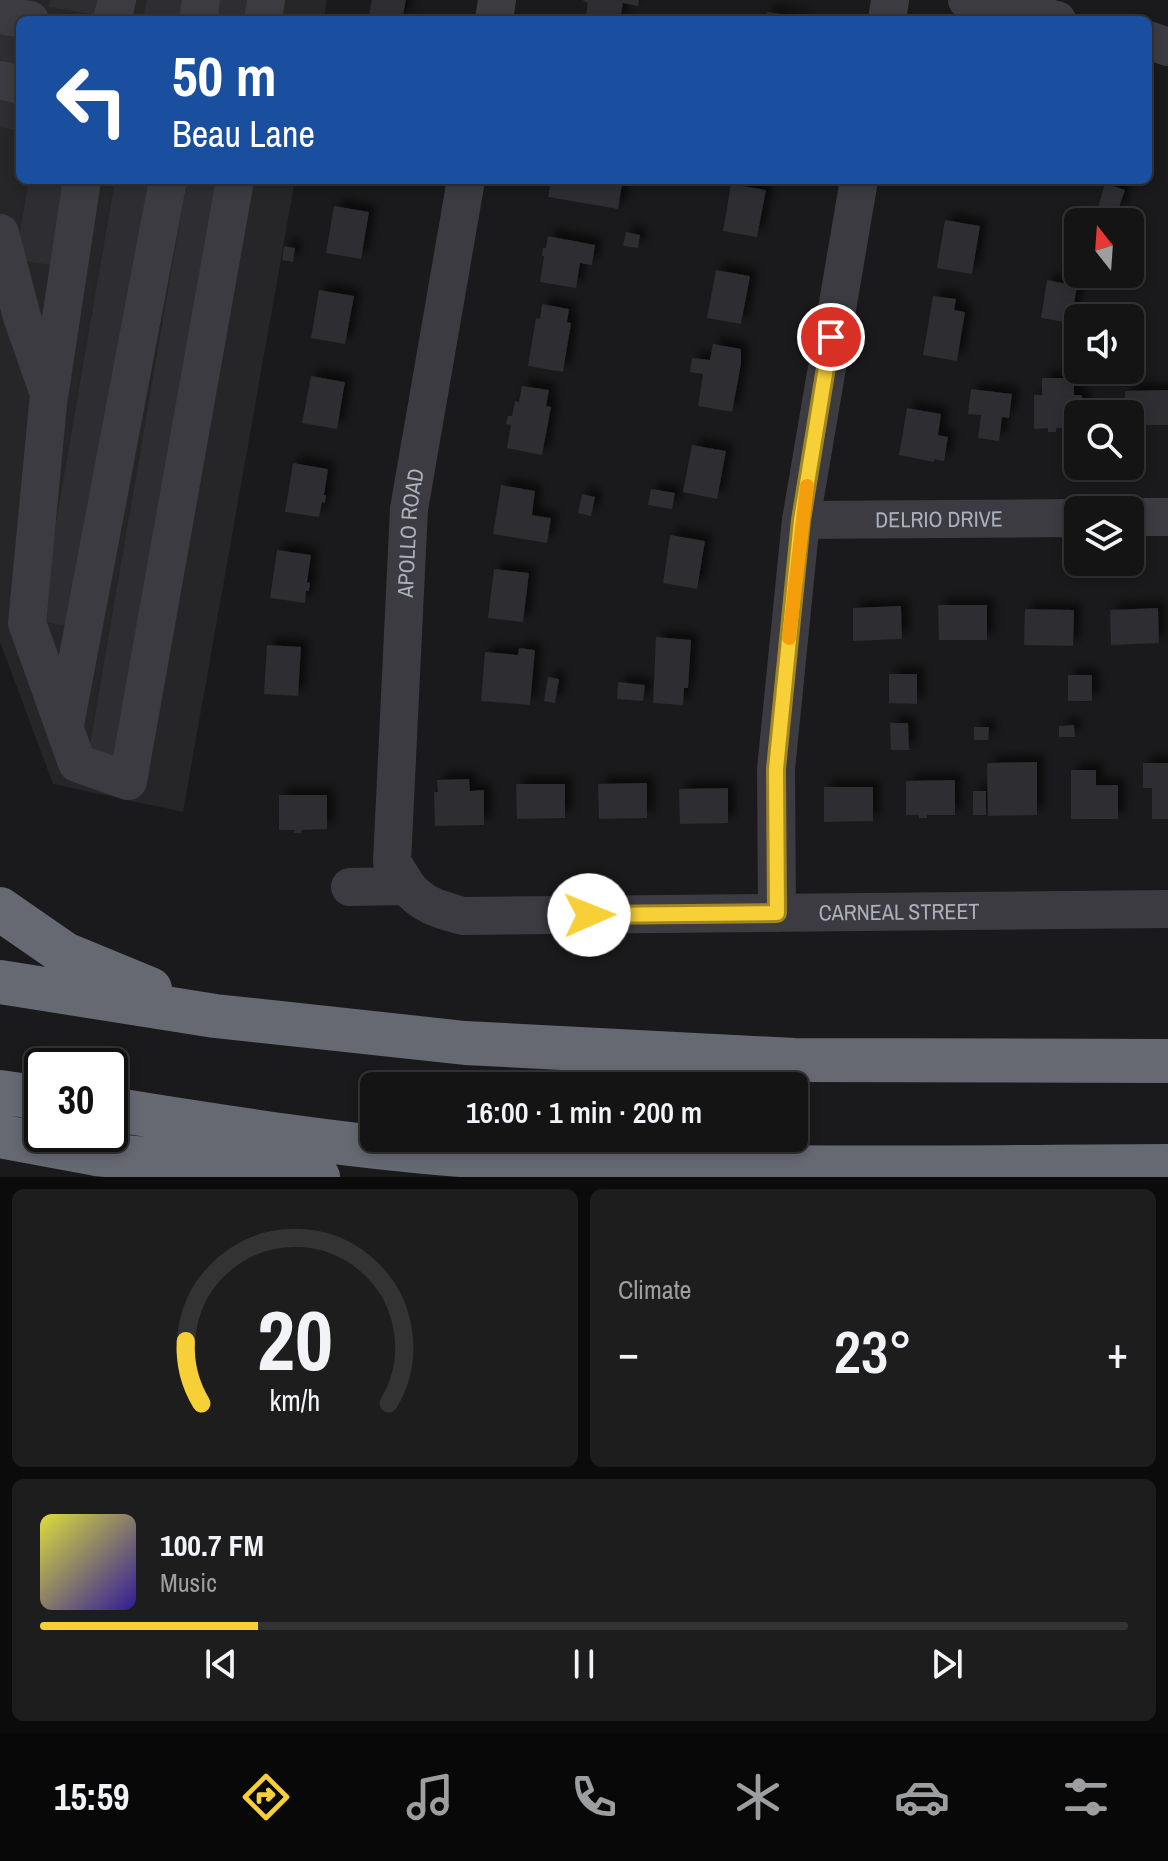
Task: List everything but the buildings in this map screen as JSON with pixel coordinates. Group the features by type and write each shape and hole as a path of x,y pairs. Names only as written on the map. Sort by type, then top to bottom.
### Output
{"highway":[{"path":"0,909 65,954 215,1016"},
{"path":"0,982 215,1016 465,1043 794,1060 1168,1061"},
{"path":"0,1092 24,1095"},
{"path":"128,1112 237,1129 487,1157 714,1167 1168,1167"},
{"path":"0,1136 96,1154 318,1177"},
{"path":"1031,1177 1168,1167"}],"street":[{"path":"967,0 1039,16"},
{"path":"81,184 49,394 27,623 77,763 128,781 234,184"},
{"path":"64,727 167,184"},
{"name":"APOLLO ROAD","path":"407,886 392,862 409,509 465,184"},
{"path":"777,913 776,769 801,520 858,184"},
{"path":"0,233 22,317 49,394"},
{"path":"1144,517 1168,517"},
{"name":"DELRIO DRIVE","path":"801,520 1064,518"},
{"path":"350,887 407,886"},
{"name":"CARNEAL STREET","path":"407,886 430,907 463,916 1168,909"}],"shaded area":[{"path":"0,0 327,0 325,16 16,16 16,184 294,184 183,812 53,784 0,642"}],"slow traffic":[{"path":"789,638 807,486"}],"route":[{"path":"589,915 777,913 776,769 801,520 831,337"}]}
